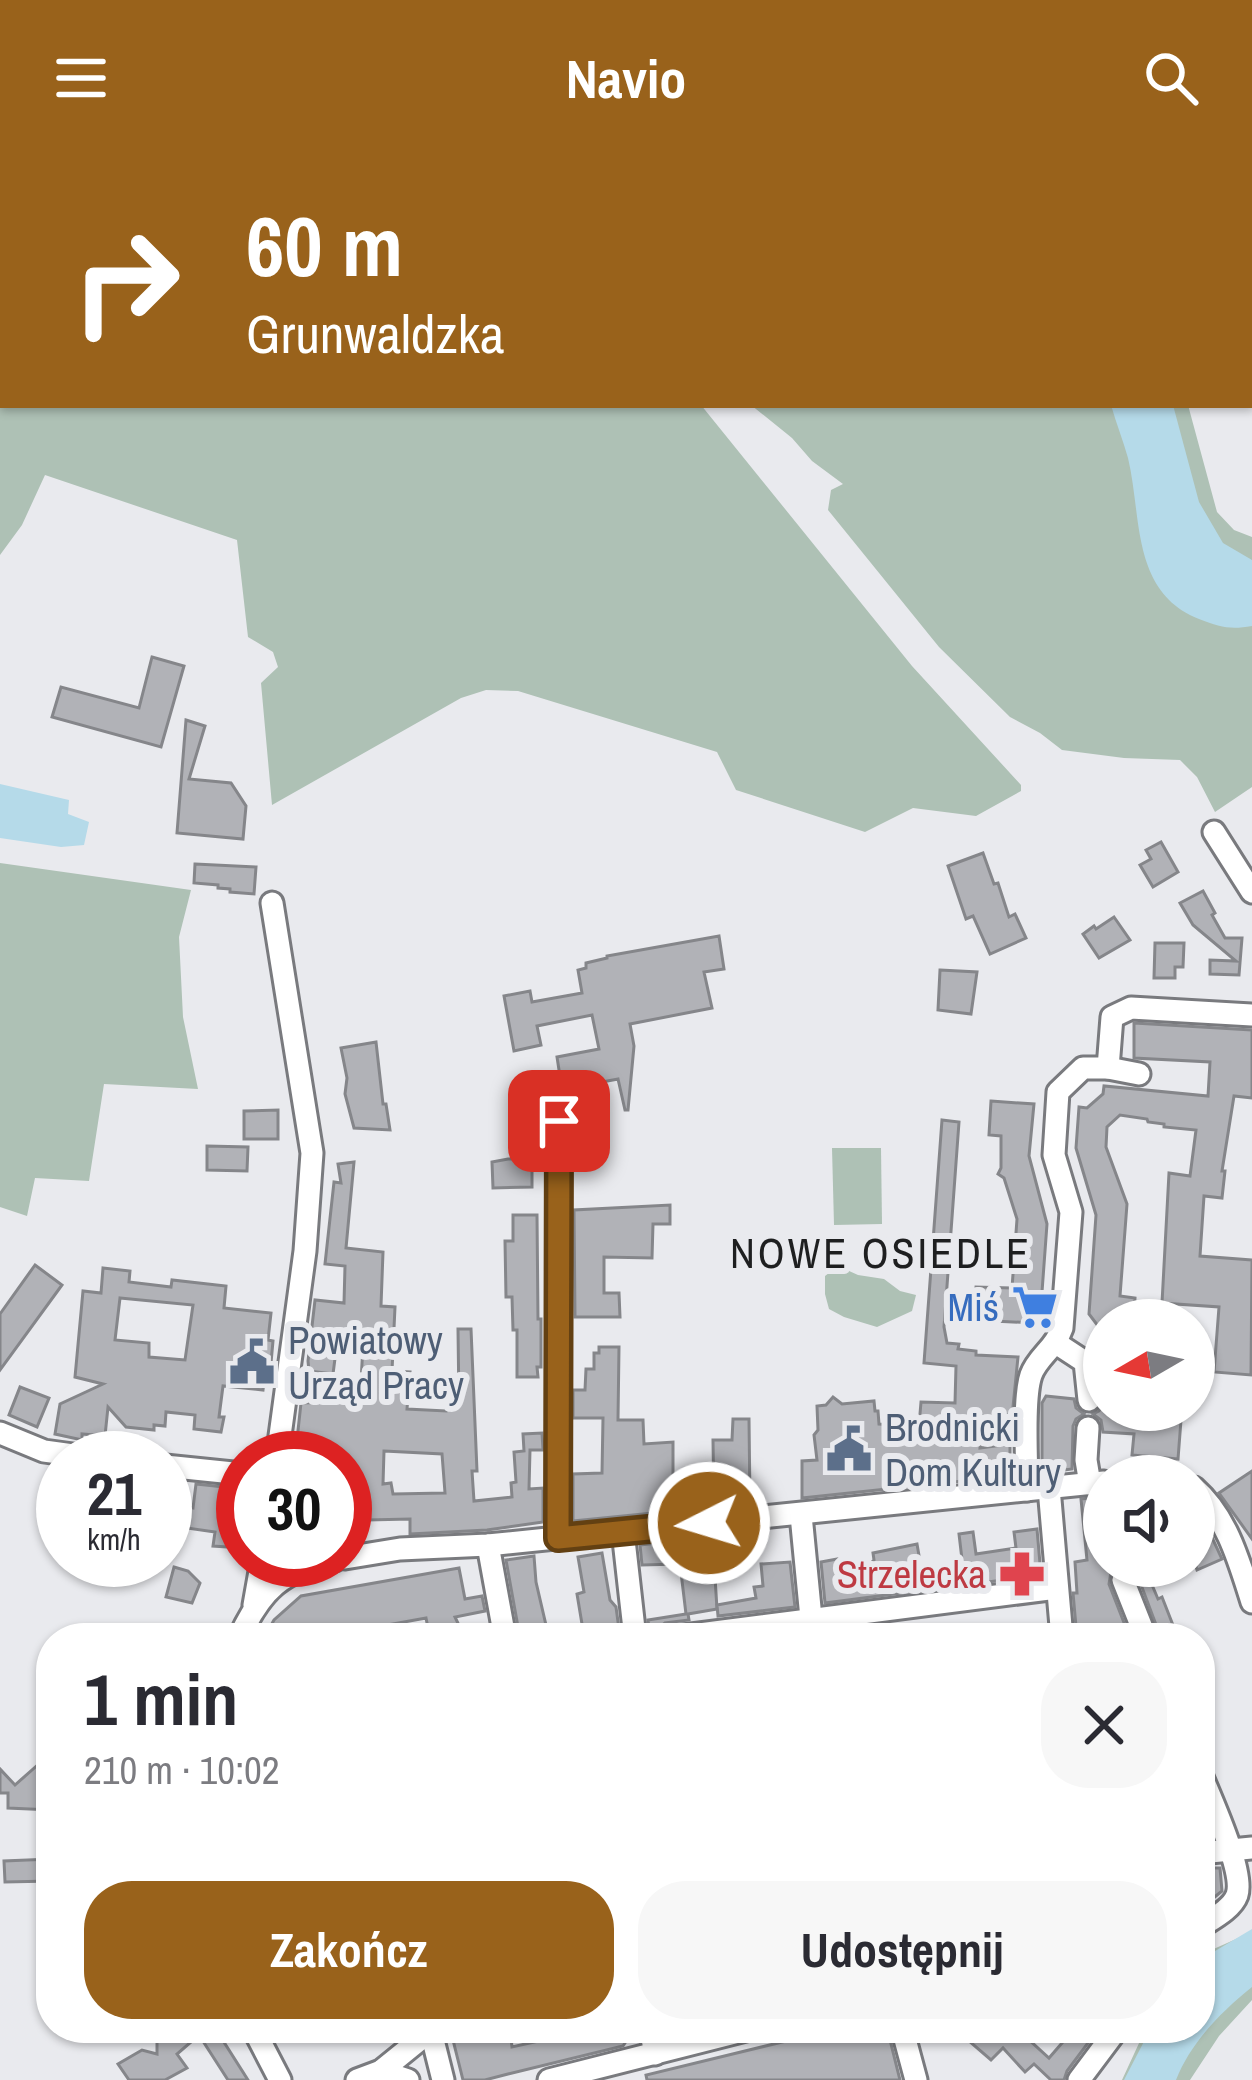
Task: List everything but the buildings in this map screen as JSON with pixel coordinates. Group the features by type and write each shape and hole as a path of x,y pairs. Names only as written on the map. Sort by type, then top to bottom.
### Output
{"street":[{"path":"1214,832 1252,892"},
{"path":"272,903 312,1153 305,1251 281,1431"},
{"path":"1108,1068 1112,1017 1131,1008 1252,1015"},
{"path":"1060,1623 1038,1489 1029,1380 1036,1363 1056,1343 1061,1328 1071,1212 1054,1154 1058,1092 1083,1068 1139,1074"},
{"path":"558,1538 559,1121"},
{"path":"1056,1343 1083,1360"},
{"path":"0,1433 36,1448"},
{"path":"372,1554 1083,1484"},
{"path":"1215,1509 1243,1543 1252,1602"},
{"path":"801,1515 811,1618"},
{"path":"622,1531 632,1623"},
{"path":"488,1545 502,1623"},
{"path":"246,1623 257,1587"},
{"path":"254,1606 274,1587"},
{"path":"1126,1587 1140,1623"},
{"path":"775,1623 1057,1588"},
{"path":"1215,1800 1241,1849 1237,1898 1215,1917"},
{"path":"261,2043 280,2080"},
{"path":"356,2080 380,2071 414,2043"},
{"path":"433,2043 443,2080"},
{"path":"653,2043 655,2054"},
{"path":"550,2080 697,2043"},
{"path":"906,2043 916,2080"},
{"path":"1079,2080 1107,2043"},
{"path":"380,2071 408,2080"}],"green space":[{"path":"0,408 703,408 912,666 1021,785 1021,791 976,816 913,808 865,832 736,790 717,752 518,691 486,690 461,698 272,805 261,683 278,667 273,652 248,637 237,540 45,475 22,525 0,555"},
{"path":"755,408 1189,408 1217,512 1234,530 1252,537 1252,787 1215,812 1197,777 1180,760 1062,750 1010,717 939,647 828,510 831,490 843,484 812,461"},
{"path":"0,863 191,890 179,937 183,1017 198,1089 104,1084 89,1181 35,1178 27,1216 0,1207"},
{"path":"832,1148 881,1148 882,1224 834,1225"},
{"path":"838,1266 884,1279 916,1295 912,1311 877,1327 829,1309 825,1276"},
{"path":"1252,1932 1252,2000 1215,2042 1215,1948"},
{"path":"1139,2043 1214,2043 1190,2080 1122,2080"}],"water":[{"path":"1112,408 1174,408 1199,502 1223,543 1252,560 1252,626 1225,627 1199,619 1161,591 1143,550 1128,458"},
{"path":"0,784 69,800 68,814 89,822 84,845 61,847 0,838"},
{"path":"1252,1929 1252,1987 1215,2022 1215,1951"},
{"path":"1143,2043 1198,2043 1176,2080 1124,2080"}],"place":[{"name":"Miś","path":"1035,1307"},
{"name":"Powiatowy Urząd Pracy","path":"252,1362"},
{"name":"Brodnicki Dom Kultury","path":"849,1449"},
{"name":"Strzelecka","path":"1022,1574"}],"district":[{"name":"NOWE OSIEDLE","path":"881,1253"}],"route":[{"path":"559,1121 558,1538 709,1523"}]}
